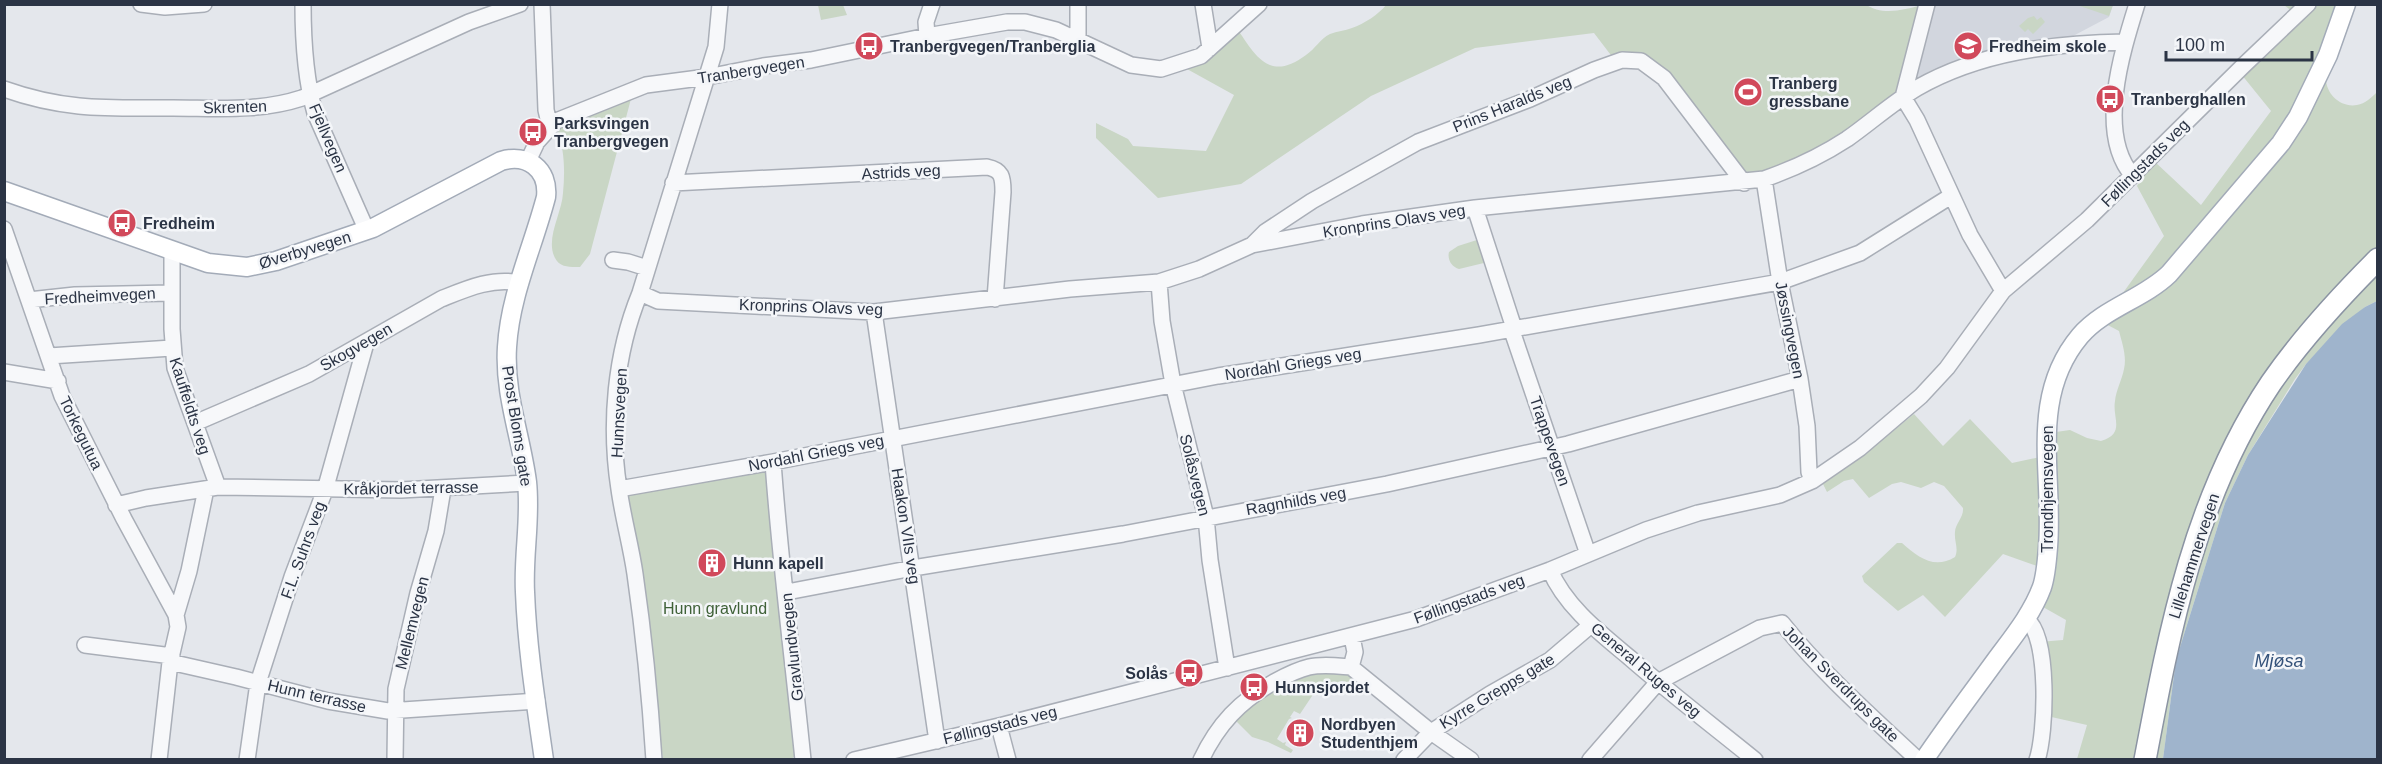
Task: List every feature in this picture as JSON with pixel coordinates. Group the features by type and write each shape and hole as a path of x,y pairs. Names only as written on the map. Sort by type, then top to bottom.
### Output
{"highway":[{"name":"Lillehammervegen","path":"2145,759 2166,648 2181,586 2199,528 2219,477 2250,417 2277,375 2330,309 2378,259"}],"main road":[{"name":"Trondhjemsvegen","path":"1924,759 2026,619 2042,586 2048,556 2050,525 2046,450 2047,414 2051,392 2068,354 2080,336 2093,324 2150,290 2163,279 2281,143 2311,93 2346,4"},
{"name":"Øverbyvegen","path":"4,191 208,263 247,267 276,261 367,231 501,161 517,158 528,161"},
{"name":"Prost Bloms gate","path":"528,161 543,175 547,191 519,283 509,327 506,368 510,402 527,483 525,590 544,759"}],"street":[{"path":"141,4 175,7 204,4"},
{"name":"Fjellvegen","path":"303,4 310,94 317,118 367,231"},
{"name":"Skrenten","path":"4,89 54,104 121,109 259,109 280,105 310,94 469,22 520,4"},
{"path":"528,161 537,142 550,127 546,110 542,4"},
{"name":"Hunnsvegen","path":"654,759 649,676 635,572 619,489 614,446 616,389 628,322 640,292 716,47 720,4"},
{"path":"927,36 926,22 932,4"},
{"path":"1078,4 1078,39"},
{"path":"1203,4 1210,48"},
{"name":"Tranbergvegen","path":"550,127 562,118 646,85 811,60 1007,22 1024,22 1078,39 1131,65 1161,69 1201,56 1259,4"},
{"path":"1927,4 1903,97 1917,120 1975,244 2003,291"},
{"path":"2133,176 2122,158 2115,123 2115,93 2125,42 2137,4"},
{"name":"Føllingstads veg","path":"854,759 999,726 1416,619 1550,570 1664,524 1718,508 1780,495 1812,481 1860,448 1921,396 1953,361 2003,291 2069,236 2133,176 2308,4"},
{"name":"Kronprins Olavs veg","path":"640,292 658,301 874,312 1070,289 1160,282 1199,269 1252,245 1362,224 1608,193 1744,183 1764,179 1789,171 1846,140 1903,97 1954,70 2047,46 2125,42"},
{"name":"Prins Haralds veg","path":"1252,245 1266,232 1312,201 1418,142 1530,99 1622,60 1641,61 1664,78 1744,183"},
{"name":"Astrids veg","path":"673,183 987,167 995,169 1003,177 1003,192 995,299"},
{"name":"Jøssingvegen","path":"1764,179 1780,282 1800,379 1807,426 1809,472 1812,481"},
{"name":"Nordahl Griegs veg","path":"619,489 773,462 1173,384 1780,282 1860,253 1952,196"},
{"name":"Trappevegen","path":"1475,208 1512,328 1588,554"},
{"name":"Torkegutua","path":"4,229 62,396 177,621"},
{"name":"Kauffeldts veg","path":"172,250 172,348 175,368 195,423 212,488"},
{"path":"614,260 647,268"},
{"name":"Skogvegen","path":"195,423 309,374 441,298 501,280 519,283"},
{"name":"Solåsvegen","path":"1160,282 1162,321 1173,384 1206,517 1210,560 1227,668"},
{"name":"Fredheimvegen","path":"29,300 75,295 171,293"},
{"name":"Haakon VIIs veg","path":"874,312 937,741"},
{"name":"F.L. Suhrs veg","path":"247,759 258,683 292,577 325,490 366,343"},
{"path":"49,356 172,348"},
{"path":"4,372 58,381"},
{"name":"Ragnhilds veg","path":"787,592 913,568 1123,534 1387,484 1552,447 1800,379"},
{"name":"Gravlundvegen","path":"773,462 778,534 787,592 803,759"},
{"name":"Kråkjordet terrasse","path":"116,505 212,488 443,489 527,483"},
{"path":"159,759 177,621 212,488"},
{"name":"Mellemvegen","path":"395,759 396,689 418,593 436,531 443,489"},
{"name":"General Ruges veg","path":"1550,570 1556,583 1591,625 1754,759"},
{"path":"2026,619 2032,623 2041,643 2043,723 2037,759"},
{"name":"Johan Sverdrups gate","path":"1590,759 1658,682 1760,628 1782,623 1838,684 1918,759"},
{"name":"Kyrre Grepps gate","path":"1404,759 1431,732 1490,694 1550,660 1591,625"},
{"path":"1351,667 1355,652 1352,637"},
{"name":"Hunn terrasse","path":"85,645 171,659 357,708 396,711 537,701"},
{"path":"1201,759 1223,724 1246,699 1293,672 1307,667 1326,665 1351,667 1431,732 1471,759"},
{"path":"999,726 1008,759"}],"shaded area":[{"name":"Fredheim skole","path":"1933,5 2113,5 2109,17 2073,36 2034,42 1914,82"}],"green space":[{"path":"1865,4 1885,11 1922,5 1907,88 1836,144 1768,181 1734,171 1650,67 1620,67 1594,33 1475,48 1371,96 1241,184 1158,198 1096,138 1096,123 1128,139 1133,146 1206,151 1234,95 1187,69 1184,58 1236,27 1264,62 1273,66 1282,66 1293,63 1306,55 1330,34 1366,21 1386,5"},
{"path":"2113,4 2109,16 2077,5"},
{"path":"818,5 843,5 847,15 821,20"},
{"path":"2284,5 2355,5 2326,77 2326,83 2331,94 2339,102 2345,104 2363,103 2377,92 2377,301 2365,307 2306,364 2248,455 2225,503 2176,660 2163,759 2077,759 2087,725 2047,716 2039,642 2063,640 2066,620 2043,607 2040,567 2003,554 1945,617 1923,595 1898,611 1864,582 1862,576 1897,543 1902,543 1920,557 1933,562 1947,561 1955,557 1957,551 1955,529 1963,508 1944,486 1934,482 1921,488 1901,482 1892,484 1869,498 1853,479 1844,481 1827,492 1822,482 1861,457 1914,414 1943,446 1970,419 2012,463 2045,456 2056,432 2070,430 2087,438 2101,441 2113,434 2116,429 2115,401 2124,369 2125,354 2119,331 2102,322 2164,236 2137,186 2144,172 2154,161 2201,205 2271,111 2237,69 2294,13"},
{"path":"2034,16 2037,20 2041,17 2045,22 2033,34 2028,29 2025,32 2019,26"},
{"path":"632,95 590,254 580,267 563,265 557,261 552,251 553,234 562,201 564,177 563,152 556,128"},
{"path":"1480,239 1488,262 1459,269 1452,265 1449,252 1458,246"},
{"name":"Hunn gravlund","path":"770,466 796,756 791,759 663,759 643,608 624,491"},
{"path":"1317,673 1347,674 1355,678 1352,684 1342,681 1330,690 1320,684 1300,714 1294,711 1290,717 1292,718 1289,719 1277,739 1283,743 1286,742 1285,745 1293,750 1291,753 1252,737 1236,721 1254,704 1273,691"}],"water":[{"name":"Mjøsa","path":"2377,301 2377,759 2163,759 2176,660 2225,503 2248,455 2306,364 2342,324"}],"place":[{"name":"Tranbergvegen/Tranberglia","path":"869,46"},
{"name":"Fredheim skole","path":"1968,46"},
{"name":"Tranberg gressbane","path":"1748,92"},
{"name":"Tranberghallen","path":"2110,99"},
{"name":"Parksvingen Tranbergvegen","path":"533,132"},
{"name":"Fredheim","path":"122,223"},
{"name":"Hunn kapell","path":"712,563"},
{"name":"Solås","path":"1189,673"},
{"name":"Hunnsjordet","path":"1254,687"},
{"name":"Nordbyen Studenthjem","path":"1300,733"}]}
